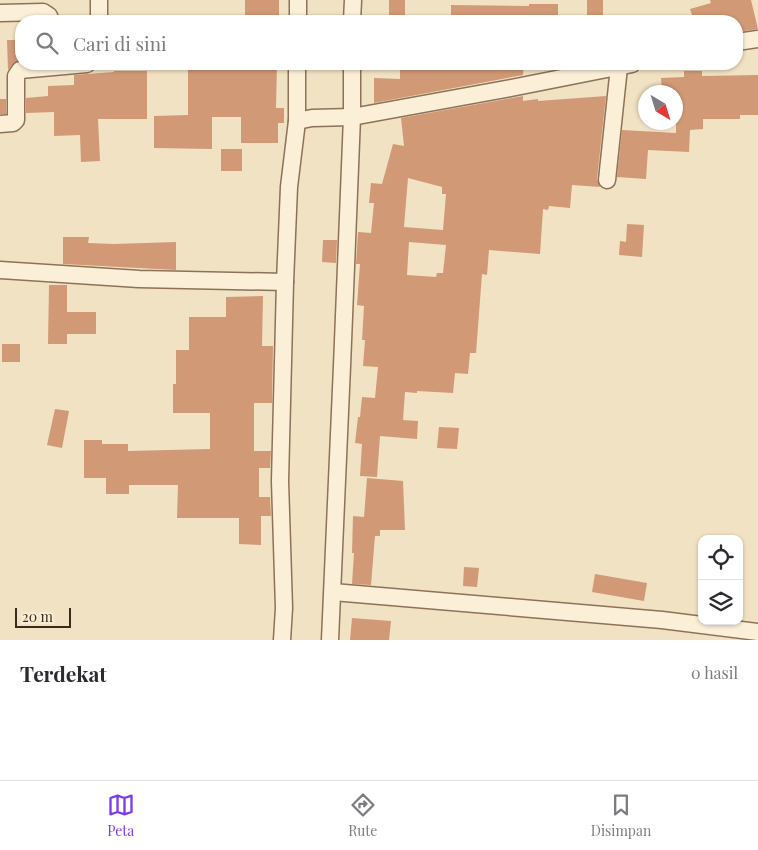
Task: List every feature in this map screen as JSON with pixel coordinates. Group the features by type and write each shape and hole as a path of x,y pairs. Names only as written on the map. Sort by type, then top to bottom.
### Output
{"street":[{"path":"99,0 100,15"},
{"path":"298,0 298,15"},
{"path":"352,0 352,15"},
{"path":"0,13 43,12 48,15"},
{"path":"743,41 758,39"},
{"path":"0,124 13,123 16,120 16,76 20,70"},
{"path":"282,640 284,608 280,481 284,282 289,187 304,119 299,70"},
{"path":"330,640 348,118 352,70"},
{"path":"304,119 348,118 600,70"},
{"path":"607,180 625,70"},
{"path":"0,270 140,279 284,282"},
{"path":"332,592 662,620 758,632"}],"building":[{"path":"245,0 279,0 279,15 245,15"},
{"path":"389,0 405,0 405,15 389,15"},
{"path":"587,0 603,0 603,15 587,15"},
{"path":"710,0 751,0 758,29 743,31 743,15 692,15 690,9 711,3"},
{"path":"529,4 558,4 558,15 451,15 451,5 529,6"},
{"path":"7,40 15,40 15,62 8,70"},
{"path":"188,70 277,70 276,108 284,108 284,123 278,123 278,143 241,143 241,117 212,117 212,149 154,148 154,116 188,115"},
{"path":"400,70 523,70 523,75 374,103 374,78 400,79"},
{"path":"114,71 147,71 147,119 98,119 100,161 81,162 80,135 54,136 54,112 26,113 26,98 48,96 48,86 74,85 74,75"},
{"path":"684,71 702,71 702,76 758,75 758,115 740,115 740,119 703,119 703,129 690,130 689,152 648,150 646,179 617,177 622,130 676,133 676,130 683,130 683,85 662,85 661,78 684,77"},
{"path":"523,96 523,101 538,99 538,101 606,96 597,179 600,187 572,185 570,208 549,206 548,210 543,209 540,254 489,250 487,275 482,274 476,353 470,353 468,374 455,373 453,393 405,392 403,420 418,421 417,439 380,436 377,477 360,476 362,444 355,443 358,417 360,417 362,397 375,398 378,367 363,366 365,340 362,340 364,306 357,305 360,264 356,264 358,232 371,233 374,203 369,203 371,183 382,184 393,144 404,146 401,118","holes":["408,178 442,187 442,194 446,194 443,230 404,227","409,242 446,245 443,273 437,273 436,277 407,275"]},
{"path":"0,99 6,99 6,114 0,114"},
{"path":"221,149 242,149 242,171 221,171"},
{"path":"627,224 644,225 642,257 619,255 620,241 626,242"},
{"path":"63,237 89,237 88,243 176,242 176,270 63,264"},
{"path":"323,240 337,240 336,263 322,262"},
{"path":"49,285 67,285 67,312 96,312 96,334 67,334 67,344 48,344"},
{"path":"263,296 262,346 273,346 272,403 254,403 254,451 271,451 270,468 259,468 259,497 270,497 271,516 261,516 261,545 239,544 239,518 177,518 178,485 129,485 129,494 106,494 106,478 84,478 84,440 102,440 102,444 128,444 128,451 210,449 210,413 173,413 173,384 176,384 176,350 189,350 189,317 226,317 226,297"},
{"path":"2,344 20,344 20,362 2,362"},
{"path":"55,409 69,411 62,448 47,445"},
{"path":"439,427 459,428 457,449 437,448"},
{"path":"367,478 403,481 405,530 380,530 380,536 375,536 371,585 352,584 354,553 352,553 353,516 364,517"},
{"path":"464,567 479,568 477,587 463,586"},
{"path":"595,574 647,583 644,601 592,592"},
{"path":"352,618 391,621 389,640 350,640"}]}
